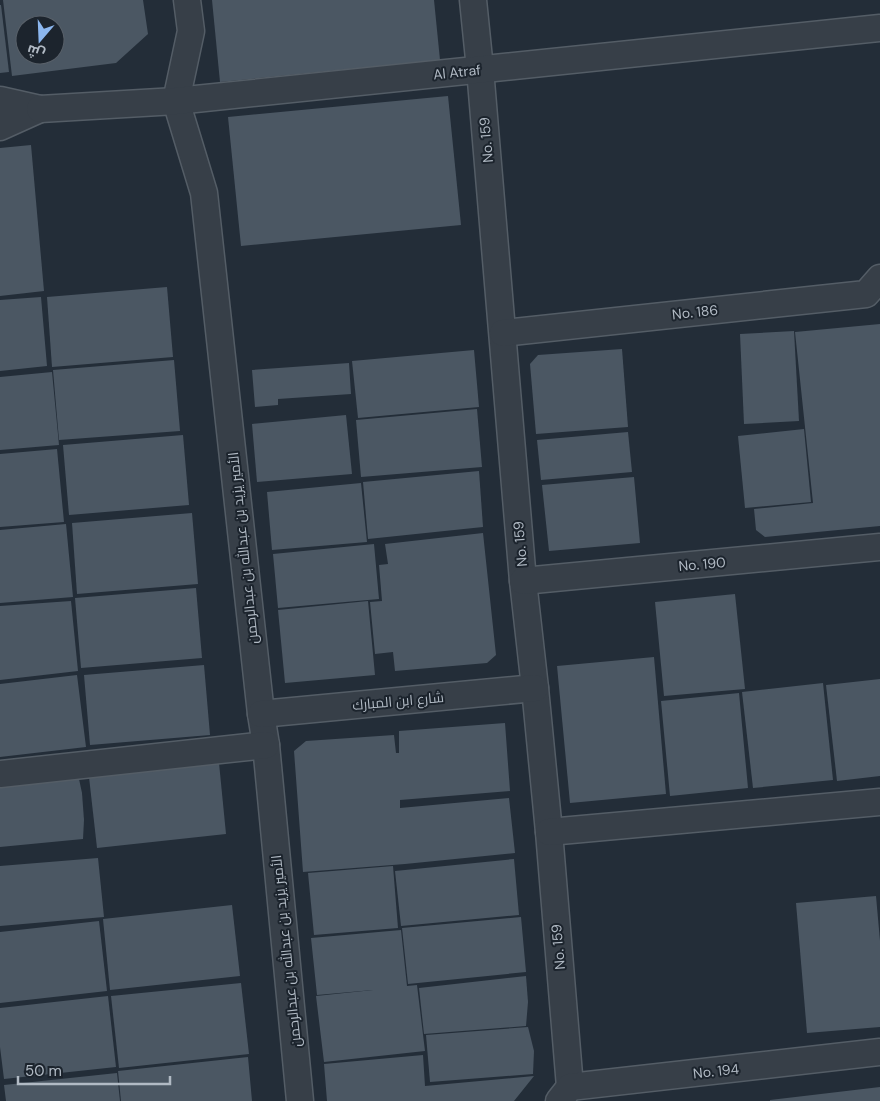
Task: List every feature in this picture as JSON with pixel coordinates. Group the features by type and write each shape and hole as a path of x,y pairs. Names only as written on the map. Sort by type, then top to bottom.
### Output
{"street":[{"name":"الأمير يزيد بن عبدالله بن عبدالرحمن","path":"187,0 190,31 176,101 204,193 261,714 266,745 300,1101"},
{"name":"No. 159","path":"473,0 523,581 548,832 565,1094"},
{"name":"Al Atraf","path":"40,109 176,101 876,29"},
{"path":"0,100 40,109"},
{"path":"0,127 40,109"},
{"name":"No. 186","path":"503,333 866,294 880,278"},
{"name":"No. 190","path":"523,581 880,547"},
{"name":"شارع ابن المبارك","path":"261,714 535,688"},
{"path":"0,774 266,745"},
{"path":"548,832 880,802"},
{"name":"No. 194","path":"565,1094 880,1052"}],"building":[{"path":"3,0 143,0 148,34 116,63 12,76"},
{"path":"212,0 434,0 440,60 220,82"},
{"path":"0,5 9,72 0,73"},
{"path":"448,96 461,225 241,246 228,117"},
{"path":"31,145 44,291 0,296 0,148"},
{"path":"167,287 173,357 52,367 47,297"},
{"path":"41,297 47,366 0,371 0,300"},
{"path":"880,324 880,526 765,537 756,530 754,509 813,503 795,332"},
{"path":"794,331 799,421 744,424 740,334"},
{"path":"622,349 628,427 536,434 530,364 538,355"},
{"path":"474,350 479,407 358,418 352,361"},
{"path":"174,360 180,431 59,440 53,370"},
{"path":"349,363 351,394 278,399 278,405 255,407 252,370"},
{"path":"52,372 59,445 0,450 0,377"},
{"path":"477,409 482,467 361,477 356,420"},
{"path":"346,415 352,474 257,482 252,424"},
{"path":"804,429 811,502 745,508 738,436"},
{"path":"628,432 632,472 541,480 537,440"},
{"path":"183,435 189,505 69,515 63,445"},
{"path":"57,449 64,522 0,527 0,454"},
{"path":"479,471 483,527 368,539 363,482"},
{"path":"634,477 640,543 549,551 542,485"},
{"path":"361,483 367,542 272,550 267,492"},
{"path":"192,513 198,584 77,594 72,523"},
{"path":"66,524 73,597 0,603 0,530"},
{"path":"483,533 496,655 487,663 395,671 393,652 375,654 370,602 382,601 379,565 388,564 385,544"},
{"path":"374,544 379,599 278,608 273,554"},
{"path":"196,588 202,658 81,668 75,598"},
{"path":"735,594 745,689 664,696 655,602"},
{"path":"71,601 78,671 0,680 0,606"},
{"path":"368,601 375,675 285,683 278,610"},
{"path":"654,657 666,794 570,803 557,666"},
{"path":"204,665 210,735 90,745 84,675"},
{"path":"77,675 86,747 0,757 0,684"},
{"path":"880,679 880,776 837,781 826,685"},
{"path":"823,683 833,780 753,788 742,692"},
{"path":"739,693 748,788 670,796 661,701"},
{"path":"505,723 510,791 400,800 400,808 509,798 515,853 303,872 294,751 306,741 394,735 396,753 399,753 399,731"},
{"path":"219,763 226,834 97,848 89,777"},
{"path":"79,779 84,820 83,839 0,847 0,787"},
{"path":"98,858 104,917 0,926 0,866"},
{"path":"514,859 519,915 401,926 395,871"},
{"path":"393,866 398,928 314,935 308,873"},
{"path":"876,896 880,941 880,1027 807,1033 796,903"},
{"path":"232,905 240,976 110,990 103,919"},
{"path":"521,917 526,972 408,984 402,928"},
{"path":"99,921 107,991 0,1003 0,932"},
{"path":"401,930 407,986 417,985 425,1051 324,1062 316,996 373,990 317,995 311,938"},
{"path":"526,976 528,1002 526,1026 424,1034 419,988"},
{"path":"241,983 249,1054 119,1068 111,996"},
{"path":"108,996 116,1067 4,1079 0,1047 0,1008"},
{"path":"528,1027 534,1051 533,1074 430,1082 426,1035"},
{"path":"423,1055 425,1086 534,1076 514,1101 327,1101 324,1064"},
{"path":"248,1057 252,1101 121,1101 118,1071"},
{"path":"117,1073 120,1101 6,1101 4,1085"},
{"path":"880,1087 880,1101 770,1101 770,1100"}]}
